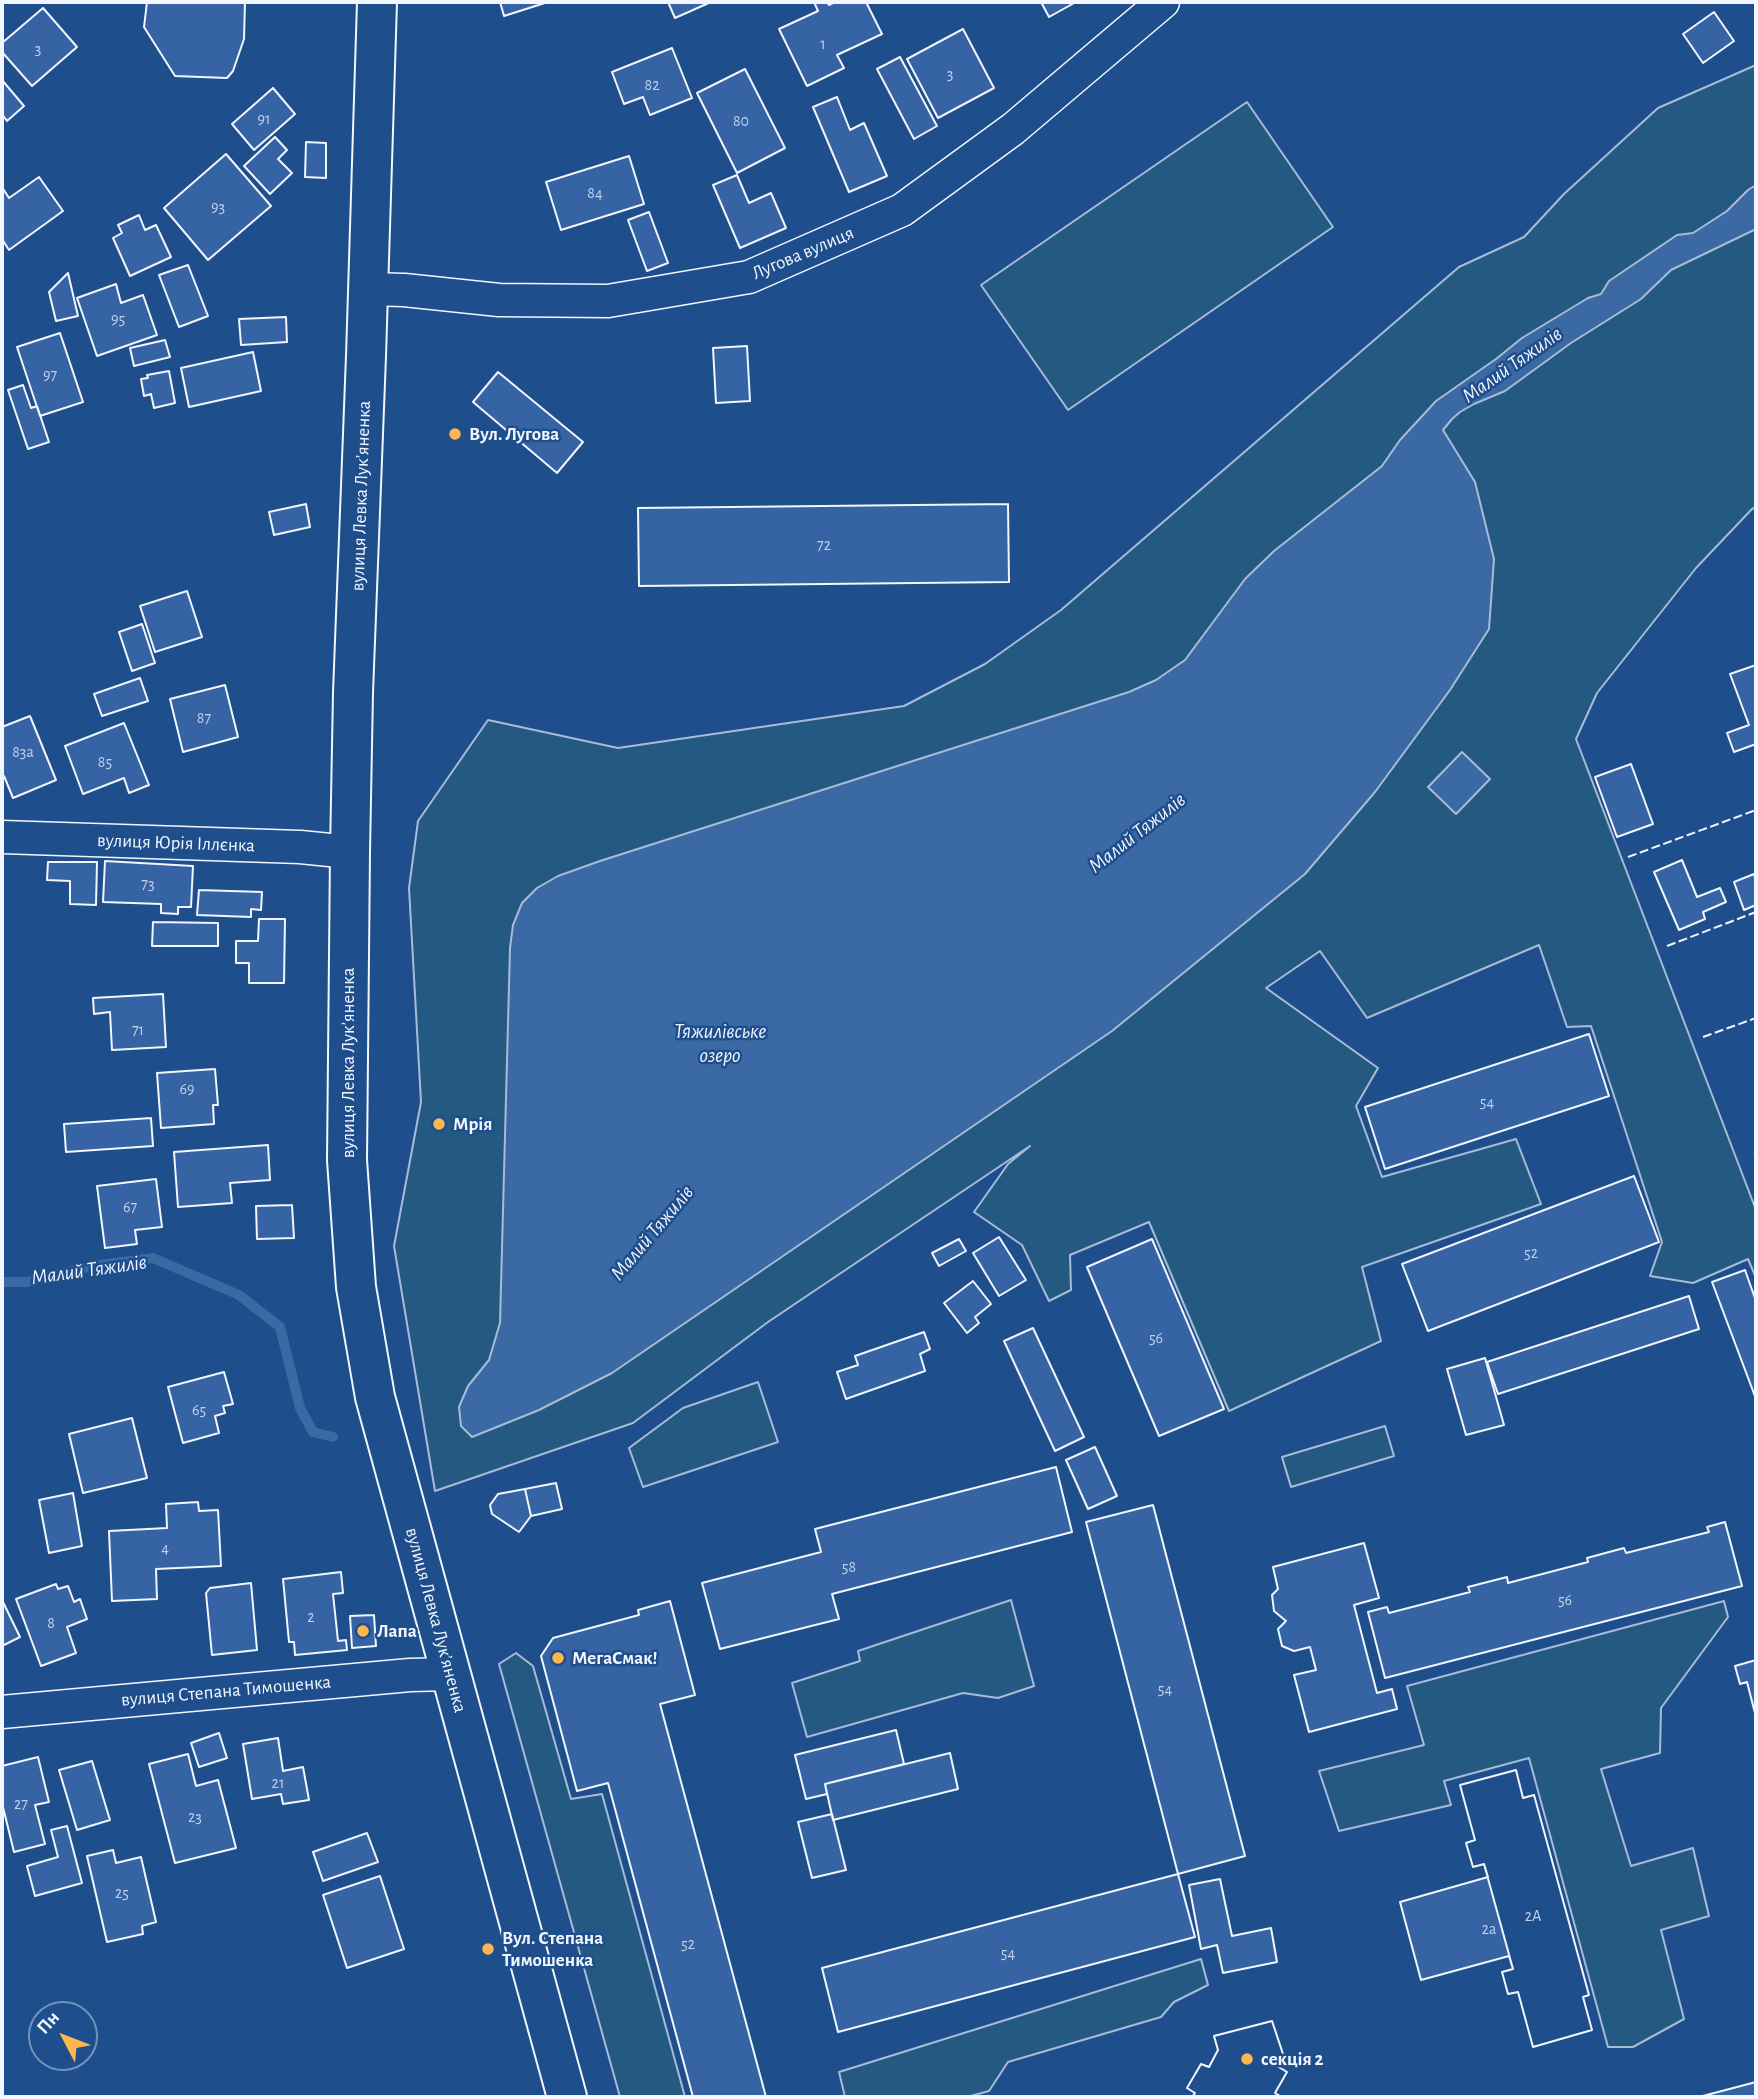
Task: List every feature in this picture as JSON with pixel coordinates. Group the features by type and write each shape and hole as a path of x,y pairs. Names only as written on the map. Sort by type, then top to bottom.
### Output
{"main road":[{"name":"вулиця Левка Лукʼяненка","path":"377,2 350,852 347,1160 356,1287 376,1397 567,2097"},
{"path":"551,2040 580,2083 584,2097"}],"street":[{"name":"Лугова вулиця","path":"368,289 499,300 608,301 749,277 902,210 1013,129 1163,2"},
{"name":"вулиця Юрія Іллєнка","path":"2,837 300,846 350,852"},
{"name":"вулиця Степана Тимошенка","path":"2,1712 410,1675 451,1674"}],"shaded area":[{"path":"1756,65 1756,507 1696,568 1597,693 1576,739 1756,1210 1756,1278 1748,1259 1693,1283 1650,1276 1662,1242 1591,1026 1567,1027 1539,945 1367,1018 1320,951 1266,988 1378,1068 1356,1106 1382,1177 1516,1139 1541,1204 1362,1267 1381,1341 1229,1411 1149,1222 1070,1255 1071,1290 1049,1301 1022,1245 974,1212 1008,1164 1030,1146 768,1322 633,1423 435,1491 394,1246 421,1102 409,888 418,821 488,720 618,748 904,706 985,664 1061,610 1459,267 1524,237 1564,194 1658,108"},
{"path":"1247,102 1333,227 1068,410 981,285"},
{"path":"758,1382 778,1442 643,1487 629,1448 683,1408"},
{"path":"1385,1426 1394,1456 1291,1487 1282,1457"},
{"path":"1011,1600 1034,1686 998,1698 963,1693 807,1737 792,1683 860,1661 858,1651"},
{"path":"1724,1601 1728,1617 1661,1708 1660,1753 1601,1769 1631,1866 1693,1848 1709,1916 1661,1930 1684,2019 1633,2047 1608,2047 1529,1758 1444,1781 1451,1805 1339,1831 1319,1771 1424,1745 1407,1686"},
{"path":"516,1653 533,1666 571,1799 602,1794 685,2097 620,2097 499,1664"},
{"path":"1201,1959 1208,1985 1174,2002 1161,2017 1008,2062 989,2091 967,2097 845,2097 839,2072"}],"water":[{"name":"Тяжилівське озеро","path":"1756,185 1756,229 1671,270 1641,299 1571,343 1505,391 1460,412 1443,430 1475,482 1494,559 1489,629 1450,690 1375,792 1305,874 1112,1031 612,1373 539,1410 472,1437 461,1426 459,1407 468,1386 489,1360 500,1323 510,948 513,925 522,903 537,888 558,876 600,861 1129,692 1156,680 1185,660 1245,579 1274,551 1382,466 1400,440 1436,401 1522,338 1588,298 1601,294 1609,281 1677,235 1693,233 1727,211"},
{"path":"1462,752 1490,779 1456,814 1428,787"}],"building":[{"path":"147,2 245,2 244,39 233,71 227,78 175,76 144,27"},
{"path":"500,2 548,2 504,16"},
{"path":"668,2 711,2 675,18"},
{"path":"814,2 827,2 829,5 835,2 866,2 882,34 837,55 844,68 807,86 779,29 818,11"},
{"path":"1041,2 1076,2 1049,17"},
{"path":"43,8 77,47 32,86 2,52 2,43"},
{"path":"1714,12 1734,41 1703,63 1683,34"},
{"path":"963,29 994,88 938,118 907,59"},
{"path":"672,48 692,98 650,115 643,97 624,104 612,72"},
{"path":"900,57 937,126 914,139 877,69"},
{"path":"745,69 785,148 737,173 697,93"},
{"path":"2,80 24,106 7,121 2,114"},
{"path":"273,88 295,114 254,150 232,124"},
{"path":"837,97 850,130 864,123 887,176 849,192 813,107"},
{"path":"275,137 287,150 278,159 292,173 270,194 244,166"},
{"path":"306,142 326,143 326,178 305,177"},
{"path":"226,154 271,206 208,260 164,208"},
{"path":"629,156 644,204 561,230 546,182"},
{"path":"737,175 749,203 771,193 786,228 740,248 713,185"},
{"path":"39,177 63,211 9,250 2,239 2,187 9,198"},
{"path":"649,212 668,263 647,271 628,220"},
{"path":"139,215 145,230 156,225 171,257 130,276 113,238 122,233 118,225"},
{"path":"188,265 208,316 179,327 159,275"},
{"path":"68,273 78,316 56,321 49,292"},
{"path":"116,284 121,303 143,295 157,335 97,356 77,298"},
{"path":"286,317 287,342 241,345 239,319"},
{"path":"60,333 83,402 40,416 17,347"},
{"path":"165,340 170,357 134,366 130,348"},
{"path":"747,346 750,401 716,403 713,348"},
{"path":"253,352 261,391 189,407 181,368"},
{"path":"169,371 175,403 154,408 151,394 144,396 141,379 148,378 147,375"},
{"path":"498,372 583,442 557,473 473,402"},
{"path":"23,385 31,408 37,406 49,442 28,449 8,390"},
{"path":"306,504 310,527 274,535 269,512"},
{"path":"1008,504 1009,582 639,586 638,508"},
{"path":"187,591 202,637 155,652 140,606"},
{"path":"142,624 155,663 132,671 119,632"},
{"path":"1756,665 1756,744 1734,752 1727,733 1749,725 1730,674"},
{"path":"140,678 148,701 102,716 94,694"},
{"path":"225,685 238,737 183,752 170,699"},
{"path":"30,716 56,780 13,798 4,776 2,777 2,727"},
{"path":"124,723 149,785 129,793 124,778 83,794 65,746"},
{"path":"1631,764 1653,824 1617,837 1595,777"},
{"path":"1682,860 1697,897 1720,888 1726,902 1703,912 1705,919 1679,930 1654,872"},
{"path":"105,861 193,866 191,907 178,907 178,914 161,913 161,904 103,902"},
{"path":"48,862 97,862 96,905 70,904 70,881 47,880"},
{"path":"1754,874 1756,905 1744,910 1734,882"},
{"path":"199,890 262,892 261,910 251,909 251,917 197,915"},
{"path":"259,919 285,919 284,983 249,983 249,963 236,963 236,941 258,941"},
{"path":"153,922 218,923 218,946 152,946"},
{"path":"163,994 166,1047 112,1050 110,1012 94,1014 93,998"},
{"path":"1589,1034 1609,1096 1385,1169 1365,1107"},
{"path":"215,1069 218,1105 213,1105 214,1124 161,1128 157,1073"},
{"path":"151,1118 153,1146 66,1152 64,1124"},
{"path":"268,1145 270,1180 230,1183 232,1203 178,1207 174,1152"},
{"path":"1634,1176 1659,1242 1428,1331 1402,1264"},
{"path":"156,1179 162,1227 135,1230 137,1244 105,1248 97,1186"},
{"path":"292,1205 294,1238 257,1239 256,1206"},
{"path":"999,1237 1026,1280 999,1296 973,1253"},
{"path":"959,1239 966,1251 939,1266 932,1253"},
{"path":"1152,1239 1224,1409 1159,1436 1087,1267"},
{"path":"1745,1270 1756,1301 1756,1399 1712,1282"},
{"path":"973,1281 991,1304 975,1317 979,1323 967,1333 944,1303"},
{"path":"1689,1296 1699,1329 1498,1394 1487,1362"},
{"path":"1033,1328 1084,1437 1055,1451 1004,1341"},
{"path":"924,1332 930,1349 920,1354 925,1371 846,1399 837,1372 858,1365 855,1356"},
{"path":"1485,1358 1504,1425 1466,1435 1447,1369"},
{"path":"224,1372 233,1404 223,1406 225,1413 215,1416 219,1433 183,1443 168,1387"},
{"path":"132,1418 147,1478 83,1493 69,1434"},
{"path":"1095,1447 1117,1496 1088,1509 1066,1460"},
{"path":"1056,1467 1072,1532 832,1594 839,1619 720,1649 702,1583 821,1552 815,1529"},
{"path":"556,1483 562,1509 531,1516 525,1489"},
{"path":"525,1489 531,1516 519,1532 492,1514 490,1505 498,1494"},
{"path":"73,1493 82,1546 49,1553 39,1500"},
{"path":"198,1502 199,1511 218,1510 221,1566 156,1569 157,1599 112,1601 109,1531 167,1528 166,1504"},
{"path":"1153,1505 1245,1856 1178,1874 1086,1522"},
{"path":"1725,1522 1742,1586 1385,1678 1368,1612 1387,1607 1389,1613 1470,1592 1468,1587 1507,1577 1508,1583 1588,1562 1587,1558 1624,1548 1626,1553 1709,1532 1707,1527"},
{"path":"1364,1543 1379,1598 1354,1605 1377,1693 1392,1689 1397,1709 1309,1732 1294,1675 1316,1670 1310,1647 1294,1651 1282,1646 1278,1629 1286,1621 1274,1611 1272,1595 1278,1589 1273,1567"},
{"path":"341,1572 343,1593 333,1594 338,1641 346,1640 347,1650 295,1655 294,1642 289,1642 283,1579"},
{"path":"251,1583 257,1650 212,1655 206,1593 210,1588"},
{"path":"56,1584 58,1589 68,1586 74,1602 80,1599 87,1619 67,1627 76,1653 41,1666 16,1599"},
{"path":"2,1600 20,1637 2,1646"},
{"path":"670,1601 695,1695 660,1704 766,2097 693,2097 608,1783 577,1791 541,1656 553,1638 639,1615 638,1610"},
{"name":"Лапа","path":"374,1615 376,1646 352,1648 350,1616"},
{"path":"1756,1660 1756,1717 1747,1682 1740,1684 1735,1666"},
{"path":"896,1730 904,1764 825,1784 827,1794 806,1799 795,1755"},
{"path":"219,1733 227,1758 199,1767 191,1743"},
{"path":"278,1738 283,1771 303,1767 309,1800 283,1804 281,1794 252,1799 243,1744"},
{"path":"950,1753 958,1789 833,1820 825,1784"},
{"path":"188,1754 196,1786 218,1780 236,1848 175,1863 149,1764"},
{"path":"38,1757 49,1802 35,1805 45,1844 14,1852 2,1803 2,1766"},
{"path":"92,1761 110,1820 77,1830 59,1770"},
{"path":"1516,1770 1523,1798 1534,1795 1589,1995 1583,1997 1592,2030 1533,2047 1518,1992 1508,1994 1502,1972 1513,1969 1509,1956 1421,1980 1400,1902 1488,1877 1484,1864 1473,1867 1466,1843 1475,1840 1460,1785"},
{"path":"1516,1770 1523,1798 1534,1795 1589,1995 1583,1997 1592,2030 1533,2047 1518,1992 1508,1994 1502,1972 1513,1969 1484,1864 1473,1867 1466,1843 1475,1840 1460,1785"},
{"path":"832,1814 846,1870 812,1878 798,1822"},
{"path":"67,1826 82,1883 35,1896 27,1866 58,1857 51,1830"},
{"path":"367,1833 378,1862 323,1881 313,1852"},
{"path":"113,1850 116,1863 141,1857 156,1922 142,1926 143,1934 107,1942 87,1856"},
{"path":"1178,1874 1195,1937 838,2032 822,1968"},
{"path":"380,1876 404,1949 347,1968 323,1895"},
{"path":"1220,1879 1232,1936 1271,1928 1277,1962 1223,1973 1217,1945 1201,1949 1189,1885"},
{"name":"секція 2","path":"1272,2021 1283,2054 1277,2066 1287,2072 1275,2093 1279,2097 1192,2097 1195,2093 1187,2088 1201,2064 1209,2067 1218,2050 1214,2036"},
{"name":"секція 2","path":"1272,2021 1283,2054 1277,2066 1287,2072 1275,2093 1279,2097 1192,2097 1195,2093 1187,2088 1201,2064 1209,2067 1218,2050 1214,2036"},
{"path":"1756,2082 1756,2097 1699,2097"}],"waterway":[{"name":"Малий Тяжилів","path":"2,1282 27,1282 92,1266 153,1258 239,1295 280,1327 300,1408 313,1432 333,1437"}],"fence":[{"path":"1628,857 1756,810"},
{"path":"1667,946 1756,912"},
{"path":"1703,1037 1756,1018"}],"place":[{"name":"Вул. Лугова","path":"455,434"},
{"name":"Мрія","path":"439,1124"},
{"name":"Лапа","path":"363,1631"},
{"name":"МегаСмак!","path":"558,1658"},
{"name":"Вул. Степана Тимошенка","path":"488,1949"},
{"name":"секція 2","path":"1247,2059"}]}
